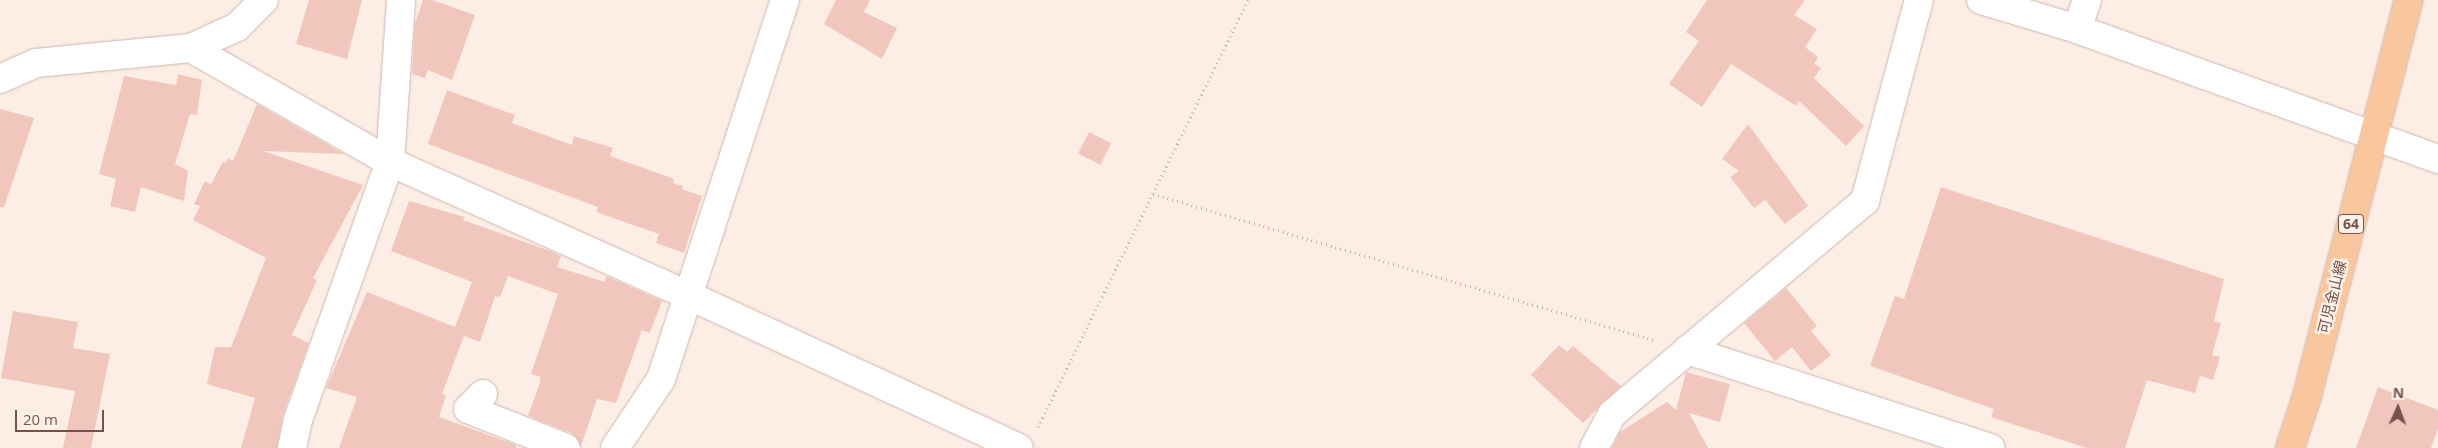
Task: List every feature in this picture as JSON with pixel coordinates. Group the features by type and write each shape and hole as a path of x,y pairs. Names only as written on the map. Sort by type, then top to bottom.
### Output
{"main road":[{"name":"可児金山線","path":"2290,448 2375,134 2409,0"}],"street":[{"path":"0,79 36,63 191,48 237,28 264,0"},
{"path":"292,448 298,420 390,162 401,0"},
{"path":"615,448 661,379 690,296 785,0"},
{"path":"1594,448 1612,414 1864,201 1919,0"},
{"path":"1980,0 2077,29 2375,134 2438,159"},
{"path":"2077,29 2088,0"},
{"path":"191,48 390,162 690,296 1028,439"},
{"path":"1687,350 1991,448"},
{"path":"483,394 468,409 566,448"}],"path":[{"path":"1028,439 1153,194 1248,0"},
{"path":"1153,194 1687,350"}],"building":[{"path":"309,0 362,0 347,59 296,44"},
{"path":"423,0 432,0 475,15 452,80 428,70 425,78 412,74 415,23"},
{"path":"836,0 870,0 864,12 897,28 882,59 824,24"},
{"path":"1707,0 1805,0 1794,15 1817,29 1805,47 1818,57 1814,64 1821,68 1814,78 1864,126 1846,146 1799,101 1796,106 1731,64 1702,107 1669,84 1699,41 1686,32"},
{"path":"178,74 202,80 197,115 190,114 175,164 188,171 184,201 141,187 135,212 110,206 116,179 99,174 124,76 176,85"},
{"path":"447,90 515,115 512,123 572,145 574,136 613,148 610,156 674,179 673,183 683,186 682,189 702,196 684,253 656,243 659,234 596,212 598,207 428,144"},
{"path":"257,104 344,154 263,151 363,185 313,278 317,280 292,335 309,343 283,415 277,448 241,448 255,398 207,384 215,347 231,347 266,258 193,220 200,206 194,204 205,181 211,184 223,162 226,163 228,158 233,161"},
{"path":"0,109 34,118 4,207 0,207"},
{"path":"1748,124 1808,206 1785,224 1765,200 1754,208 1730,177 1739,171 1722,159"},
{"path":"1089,132 1111,143 1100,165 1078,153"},
{"path":"1941,187 2224,279 2214,321 2221,323 2212,355 2220,357 2213,380 2200,376 2195,393 2147,380 2125,448 2087,448 1991,417 1994,409 1870,366 1895,296 1904,299"},
{"path":"409,201 465,217 463,220 550,251 561,256 557,267 605,282 606,276 662,301 650,333 642,330 616,403 597,399 581,446 572,433 528,416 540,383 540,377 531,374 558,294 508,276 500,297 495,296 480,342 464,336 442,394 446,395 439,417 516,445 516,448 339,448 357,397 326,388 367,292 455,327 472,282 391,251"},
{"path":"1786,288 1817,326 1811,331 1831,355 1811,371 1792,347 1775,361 1744,323"},
{"path":"13,311 78,322 73,348 110,354 91,448 63,448 75,391 1,378"},
{"path":"1559,345 1567,352 1573,346 1621,386 1583,423 1531,375"},
{"path":"1686,372 1730,384 1720,422 1689,413 1708,448 1612,448 1620,432 1667,402 1676,410"},
{"path":"2378,387 2438,410 2438,429 2431,448 2356,448"}]}
